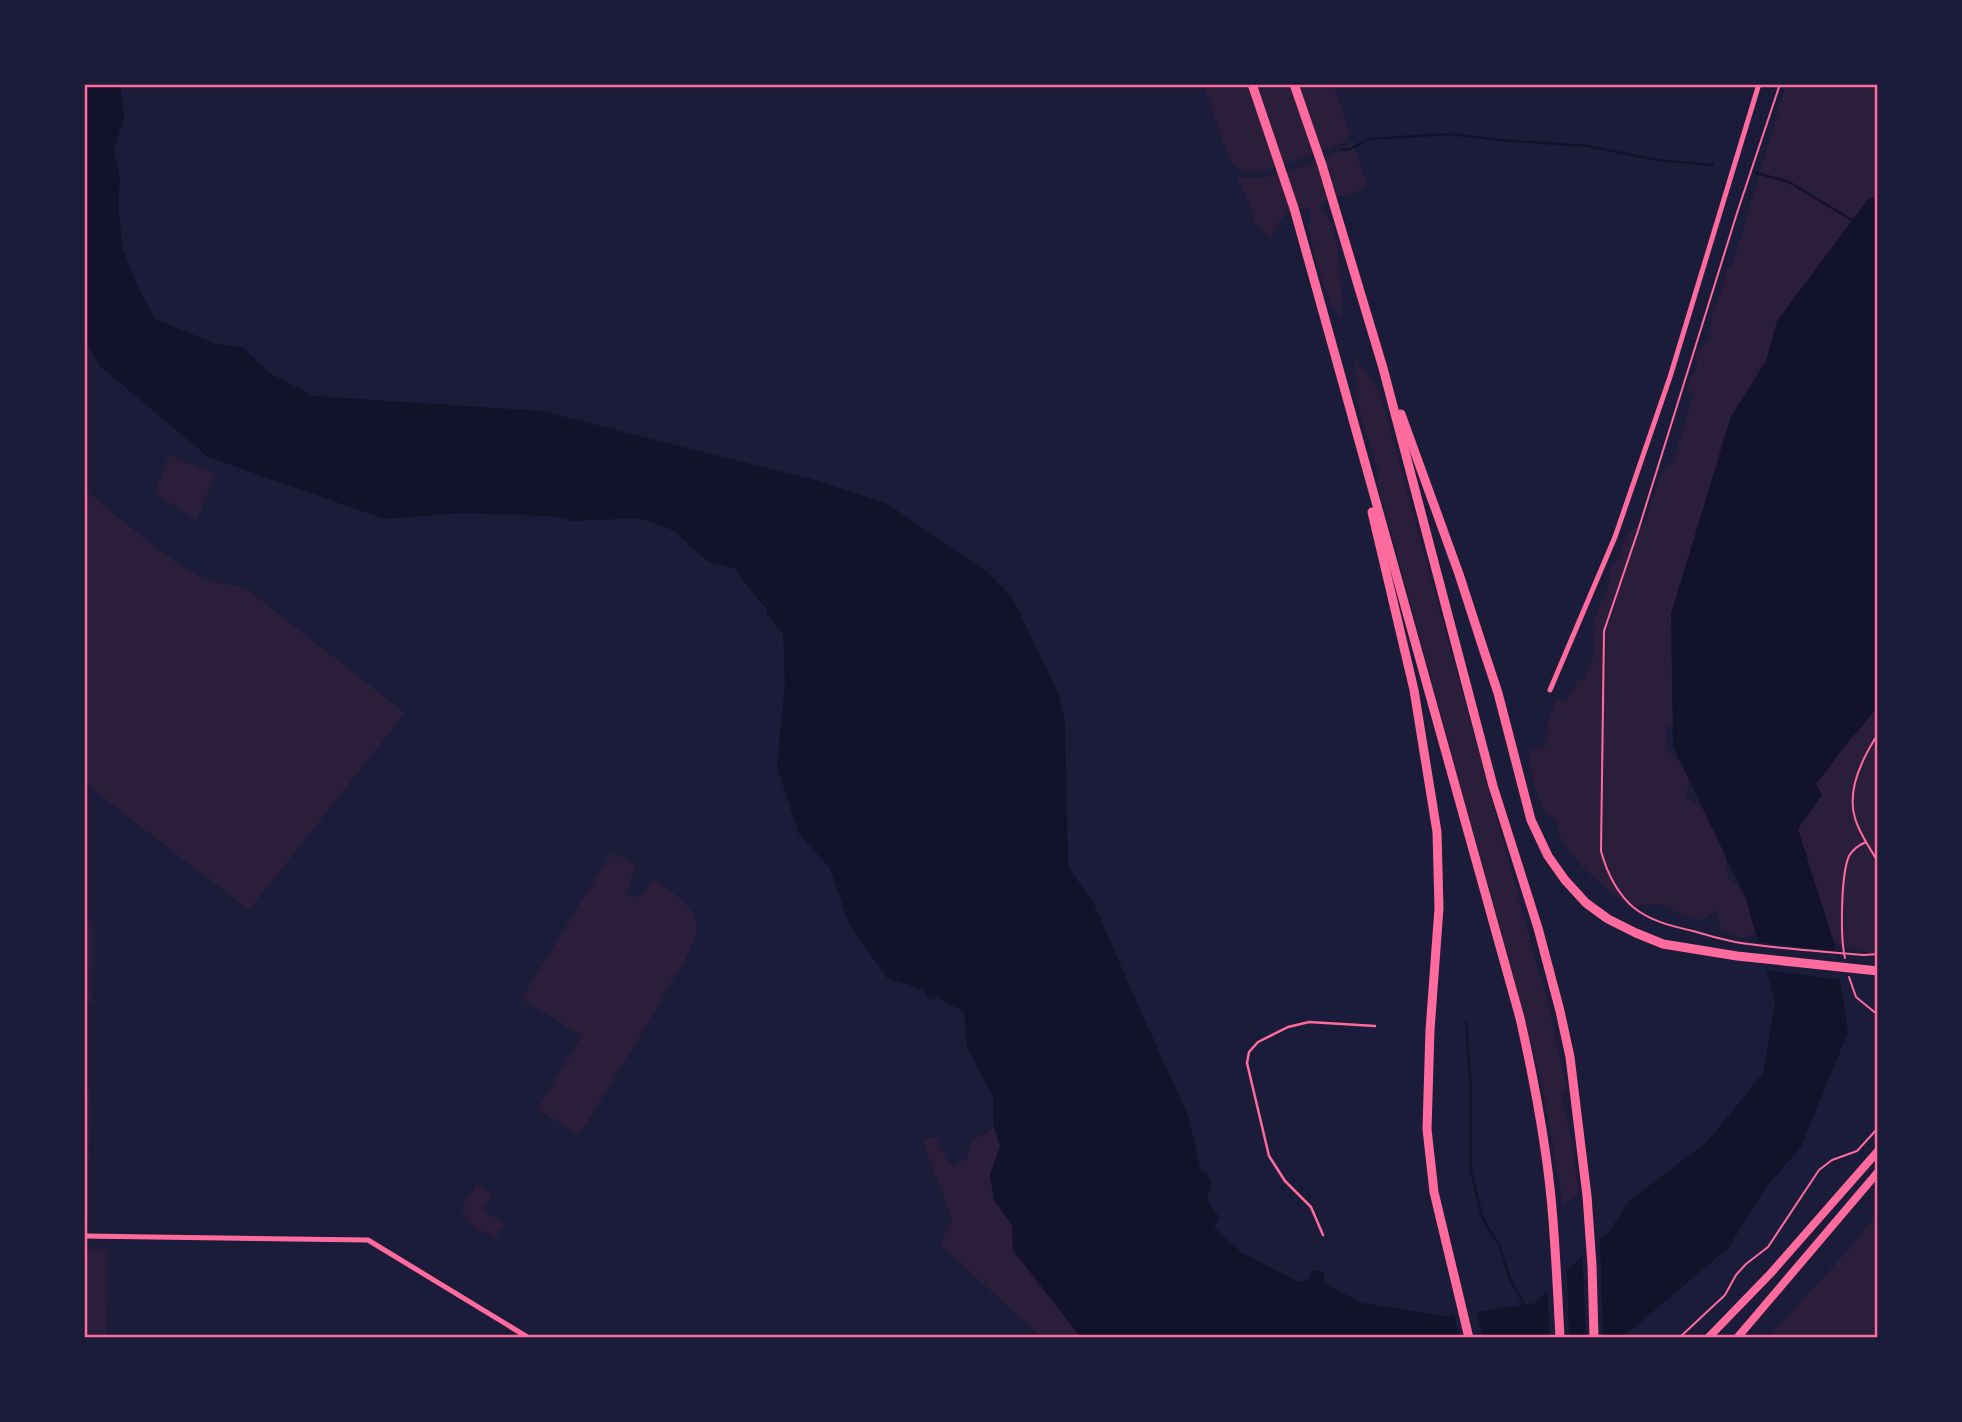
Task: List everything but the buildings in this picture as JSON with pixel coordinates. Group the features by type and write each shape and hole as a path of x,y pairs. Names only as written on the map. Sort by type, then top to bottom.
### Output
{"highway":[{"path":"1252,84 1295,210 1520,1018 1544,1145 1553,1219 1560,1338"},
{"path":"1294,84 1332,198 1383,368 1493,786 1538,928 1560,1011 1570,1057 1587,1196 1594,1338"},
{"path":"1383,368 1459,574 1497,693 1531,820 1548,856 1565,880 1586,903 1608,919 1663,944 1737,956 1878,971"},
{"path":"1343,389 1414,690 1437,832 1439,908 1430,1030 1427,1129 1434,1192 1469,1338"}],"main road":[{"path":"1708,1338 1771,1273 1878,1151"},
{"path":"1737,1338 1878,1172"}],"street":[{"path":"1550,690 1615,537 1670,377 1759,84"},
{"path":"84,1236 368,1240 529,1338"}],"lane":[{"path":"1323,1235 1311,1207 1285,1181 1269,1156 1247,1062 1249,1052 1258,1042 1288,1027 1309,1022 1375,1026"}],"path":[{"path":"1780,84 1604,631 1601,851 1612,882 1622,895 1633,907 1662,923 1734,942 1878,954"},
{"path":"1878,734 1864,758 1852,800 1855,820 1878,862"},
{"path":"1845,960 1841,934 1846,867 1850,855 1866,842"},
{"path":"1852,969 1856,997 1878,1015"},
{"path":"1679,1338 1725,1295 1736,1275 1746,1264 1768,1247 1819,1170 1832,1160 1857,1151 1878,1128"}],"shaded area":[{"path":"84,84 120,84 124,116 114,151 120,179 118,207 123,249 136,283 155,319 216,344 242,347 271,374 314,396 541,411 811,479 886,503 985,570 1012,597 1057,691 1065,721 1068,866 1095,906 1188,1116 1201,1172 1207,1173 1211,1183 1207,1199 1220,1219 1214,1227 1242,1253 1299,1282 1309,1279 1312,1270 1324,1272 1323,1283 1362,1303 1448,1317 1535,1303 1608,1233 1629,1201 1708,1141 1763,1073 1775,1001 1746,899 1673,746 1671,614 1731,416 1766,361 1777,321 1869,198 1878,196 1878,707 1816,784 1822,795 1798,829 1834,943 1848,1032 1801,1147 1766,1187 1729,1247 1622,1338 1081,1338 1013,1250 1012,1225 994,1200 990,1175 1000,1146 994,1128 993,1096 967,1048 964,1012 938,998 930,1000 922,989 887,978 849,924 830,868 799,834 777,767 785,684 783,634 767,614 766,607 734,568 707,561 673,530 639,518 573,521 551,516 461,513 384,519 208,457 100,366 84,339"},
{"path":"1203,84 1333,84 1350,134 1343,142 1331,148 1263,171 1243,171 1229,159"},
{"path":"1786,84 1878,84 1878,956 1834,943 1751,746 1666,725 1668,751 1690,771 1686,798 1710,812 1724,844 1729,880 1751,894 1755,934 1742,938 1720,931 1718,910 1699,921 1658,904 1628,907 1583,868 1560,838 1557,819 1547,815 1530,768 1530,751 1547,745 1548,722 1557,700 1567,700 1578,680 1583,680 1595,654 1592,630 1598,608 1607,590 1611,568 1619,557 1627,533 1645,523 1658,480 1674,458 1693,397 1687,386 1697,367 1696,352 1710,340 1712,309 1722,291 1726,269 1732,267"},
{"path":"1353,142 1367,185 1352,194 1329,199 1320,205 1328,217 1336,240 1342,320 1330,300 1317,262 1307,225 1311,223 1310,209 1295,209 1289,212 1280,221 1270,240 1257,226 1236,175 1247,178 1273,176 1338,152"},
{"path":"1355,356 1380,393 1551,1015 1567,1093 1561,1094 1579,1194 1563,1205 1547,1110 1526,1023 1354,391"},
{"path":"169,455 216,475 196,520 155,493"},
{"path":"84,489 190,571 207,580 248,590 405,713 249,910 84,783"},
{"path":"612,852 636,864 626,895 639,897 655,879 692,912 697,925 691,949 579,1135 537,1109 582,1036 521,999"},
{"path":"84,916 93,923 92,1002 84,1002"},
{"path":"84,1088 90,1090 88,1223 84,1223"},
{"path":"994,1128 1000,1146 990,1175 994,1200 1012,1225 1013,1249 1081,1338 1042,1338 940,1244 952,1219 922,1139 936,1138 950,1166 967,1158 970,1142"},
{"path":"476,1185 492,1194 482,1210 504,1224 495,1239 466,1221 468,1216 461,1212"},
{"path":"1878,1212 1878,1338 1768,1338 1851,1247"},
{"path":"84,1249 108,1249 107,1338 84,1338"}],"pier":[{"path":"1754,942 1838,951 1843,980 1763,970"},
{"path":"1600,1236 1603,1338 1586,1338 1582,1251"},
{"path":"1567,1266 1569,1338 1550,1338 1547,1285"},
{"path":"1476,1309 1483,1338 1460,1338 1453,1312"}],"waterway":[{"path":"1342,150 1369,139 1450,134 1588,146 1657,160 1713,165"},
{"path":"1753,172 1789,182 1852,220"},
{"path":"1466,1023 1471,1087 1471,1170 1482,1217 1500,1247 1509,1277 1525,1306"}]}
